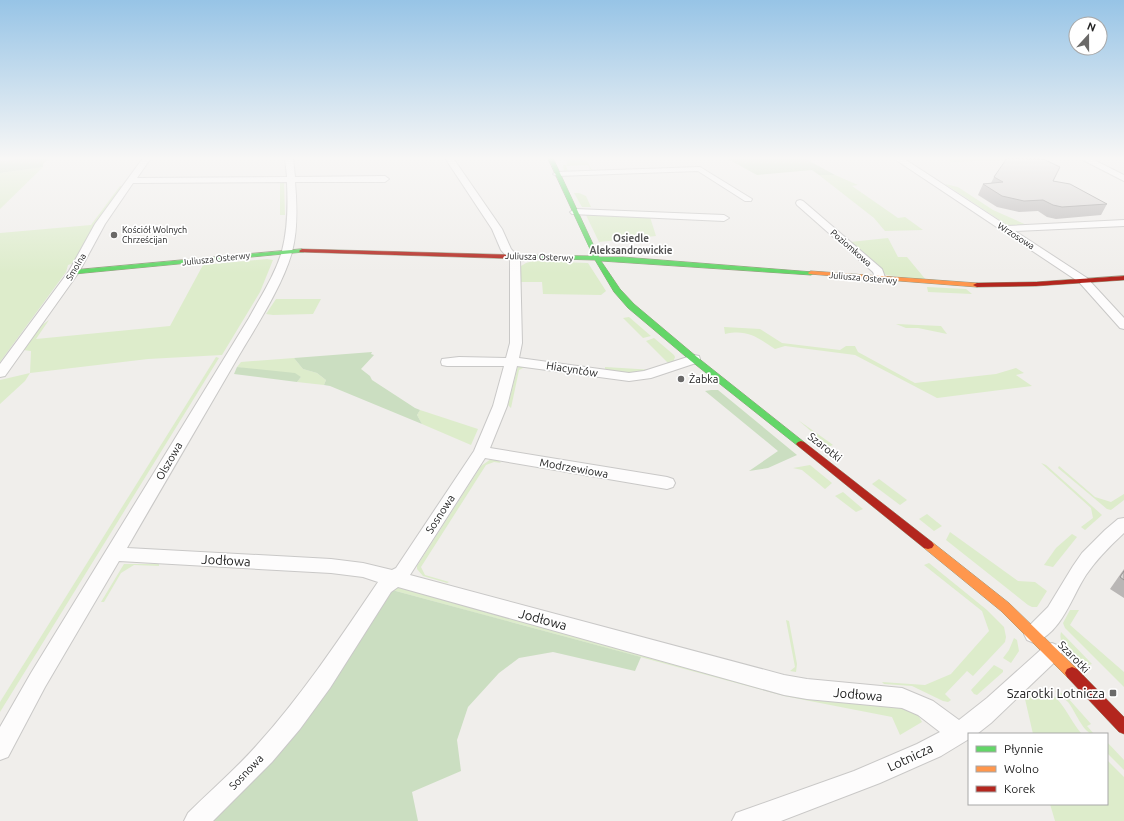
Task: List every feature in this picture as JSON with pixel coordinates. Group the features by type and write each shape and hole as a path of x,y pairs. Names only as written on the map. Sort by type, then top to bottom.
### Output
{"street":[{"name":"Smolna","path":"0,373 74,272 100,224 119,196"},
{"name":"Olszowa","path":"0,749 38,680 255,318 287,252 291,228 291,196"},
{"name":"Sosnowa","path":"196,821 240,779 292,721 323,681 385,587 402,573 481,452 500,406 512,361 517,328 516,265 513,256 506,250 497,229 475,196"},
{"name":"Szarotki","path":"568,196 597,259 617,290 631,306 694,359 1005,607 1052,652 1124,727"},
{"path":"744,196 748,199"},
{"name":"Wrzosowa","path":"956,196 1083,280 1124,325"},
{"name":"Poziomkowa","path":"800,203 878,271 881,280"},
{"path":"575,212 724,218"},
{"path":"1006,229 1124,223"},
{"name":"Juliusza Osterwy","path":"74,272 287,252 623,259 881,280 984,285 1124,278"},
{"name":"Hiacyntów","path":"447,362 512,361 629,377 646,375 694,359"},
{"name":"Modrzewiowa","path":"481,452 667,483"},
{"path":"1034,634 1051,620 1080,570 1091,555 1104,541 1124,524"},
{"name":"Jodłowa","path":"114,554 332,566 363,570 784,685 807,689 902,698 914,702 935,713 958,734"},
{"name":"Lotnicza","path":"744,821 793,805 874,774 918,755 958,734 1002,700 1052,652"}],"green space":[{"path":"0,196 13,196 0,209"},
{"path":"112,196 116,196 74,263 68,265 66,272 0,362 0,233 91,225"},
{"path":"280,196 284,196 285,215 280,215"},
{"path":"576,196 586,196 591,207 582,207"},
{"path":"846,196 867,196 898,218 905,217 923,230 885,231 874,218"},
{"path":"964,196 972,196 993,210 1029,226 1007,225"},
{"path":"586,215 650,217 656,236 599,242"},
{"path":"888,238 898,257 907,257 926,280 886,275 850,242"},
{"path":"267,259 273,260 260,292 222,355 148,359 30,373 31,351 23,350 42,325 49,320 36,339 170,326 203,265"},
{"path":"533,261 588,263 606,291 601,295 543,294 542,282 521,282 521,266"},
{"path":"927,287 966,289 972,294 928,292"},
{"path":"276,299 321,299 313,314 266,314"},
{"path":"629,317 651,336 643,338 623,318"},
{"path":"896,324 941,326 947,334 918,328 906,328"},
{"path":"724,327 760,329 782,343 840,350 846,346 855,346 858,352 915,383 996,374 1016,368 1024,373 1016,375 1032,386 937,398 855,355 785,346 775,349 746,333 725,334"},
{"path":"654,338 674,355 674,360 677,361 658,368 668,363 646,341"},
{"path":"372,352 371,354 374,355 361,369 370,376 372,380 420,410 417,415 422,424 330,386 324,385 326,380 317,373 303,369 294,358"},
{"path":"216,357 219,358 0,712 0,702"},
{"path":"294,358 303,369 317,373 326,380 324,385 297,382 301,377 237,367 241,362"},
{"path":"518,366 537,367 538,369 525,367 519,370 511,408 508,405"},
{"path":"237,367 295,373 301,377 297,382 234,374"},
{"path":"571,367 605,372 605,367 651,370 625,374 581,370"},
{"path":"30,373 25,381 0,404 0,380"},
{"path":"718,390 797,455 768,468 749,471 778,451 705,391"},
{"path":"420,410 478,429 471,445 422,424 417,415"},
{"path":"798,420 833,445 826,448 809,434 812,432"},
{"path":"491,459 497,459 501,463 494,462 486,465 421,567 425,575 449,582 447,583 423,576 417,569 417,566 481,466"},
{"path":"1041,463 1046,465 1102,515 1085,530 1081,527 1093,518 1091,508"},
{"path":"810,465 832,483 825,489 802,470 793,468"},
{"path":"1059,466 1095,497 1111,502 1124,494 1124,500 1111,510 1107,509 1058,468"},
{"path":"879,479 907,500 900,505 872,484"},
{"path":"843,492 863,509 856,512 835,496"},
{"path":"927,514 942,526 934,531 919,519"},
{"path":"950,532 1018,581 1035,582 1047,591 1037,607 1028,605 946,540"},
{"path":"1072,534 1077,537 1053,567 1044,565 1056,548"},
{"path":"929,563 987,610 1004,627 1006,637 1005,642 973,676 967,671 945,694 951,700 948,702 912,686 884,684 882,682 925,685 951,674 989,631 982,611 924,565"},
{"path":"124,564 159,564 159,566 134,565 121,573 104,602 101,602"},
{"path":"395,587 899,705 918,715 922,722 900,735 892,717 784,696 392,590"},
{"path":"392,590 641,657 635,671 553,652 519,658 499,673 468,707 457,740 461,771 412,792 418,821 212,821 227,808 305,723"},
{"path":"1070,610 1079,610 1070,625 1124,672 1124,687 1065,628 1063,623"},
{"path":"786,620 789,621 797,664 796,672 790,671 795,667"},
{"path":"1061,632 1092,664 1082,667 1064,646 1060,637"},
{"path":"1014,638 1017,640 1019,651 1011,663 1003,658 1009,650"},
{"path":"994,665 1003,670 1003,672 977,695 974,694 971,690"},
{"path":"1040,689 1054,696 1081,733 1033,733 1025,699 1029,693 1032,696"},
{"path":"1057,690 1068,698 1091,724 1087,726 1093,733 1090,733 1086,730 1068,702 1055,691"},
{"path":"1108,743 1124,760 1124,770 1108,754"},
{"path":"1108,761 1124,777 1124,821 1055,821 1050,805 1108,805"}],"building":[{"path":"1003,196 1093,196 1107,204 1062,207 1053,205 1043,200 1024,201"},
{"path":"1124,571 1124,580 1120,577"}],"traffic: fast":[{"path":"568,196 597,259 617,290 631,306 694,359 801,444"},
{"path":"74,272 302,251"},
{"path":"522,257 623,259 811,273"}],"traffic: slow":[{"path":"811,273 977,285"},
{"path":"928,545 1005,607 1072,673"}],"traffic: jam":[{"path":"302,251 522,257"},
{"path":"977,285 1036,284 1124,278"},
{"path":"801,444 928,545"},
{"path":"1072,673 1124,727"}],"place":[{"name":"Kościół Wolnych Chrześcijan","path":"114,235"},
{"name":"Żabka","path":"681,379"},
{"name":"Szarotki Lotnicza","path":"1113,693"}],"district":[{"name":"Osiedle Aleksandrowickie","path":"631,244"}]}
